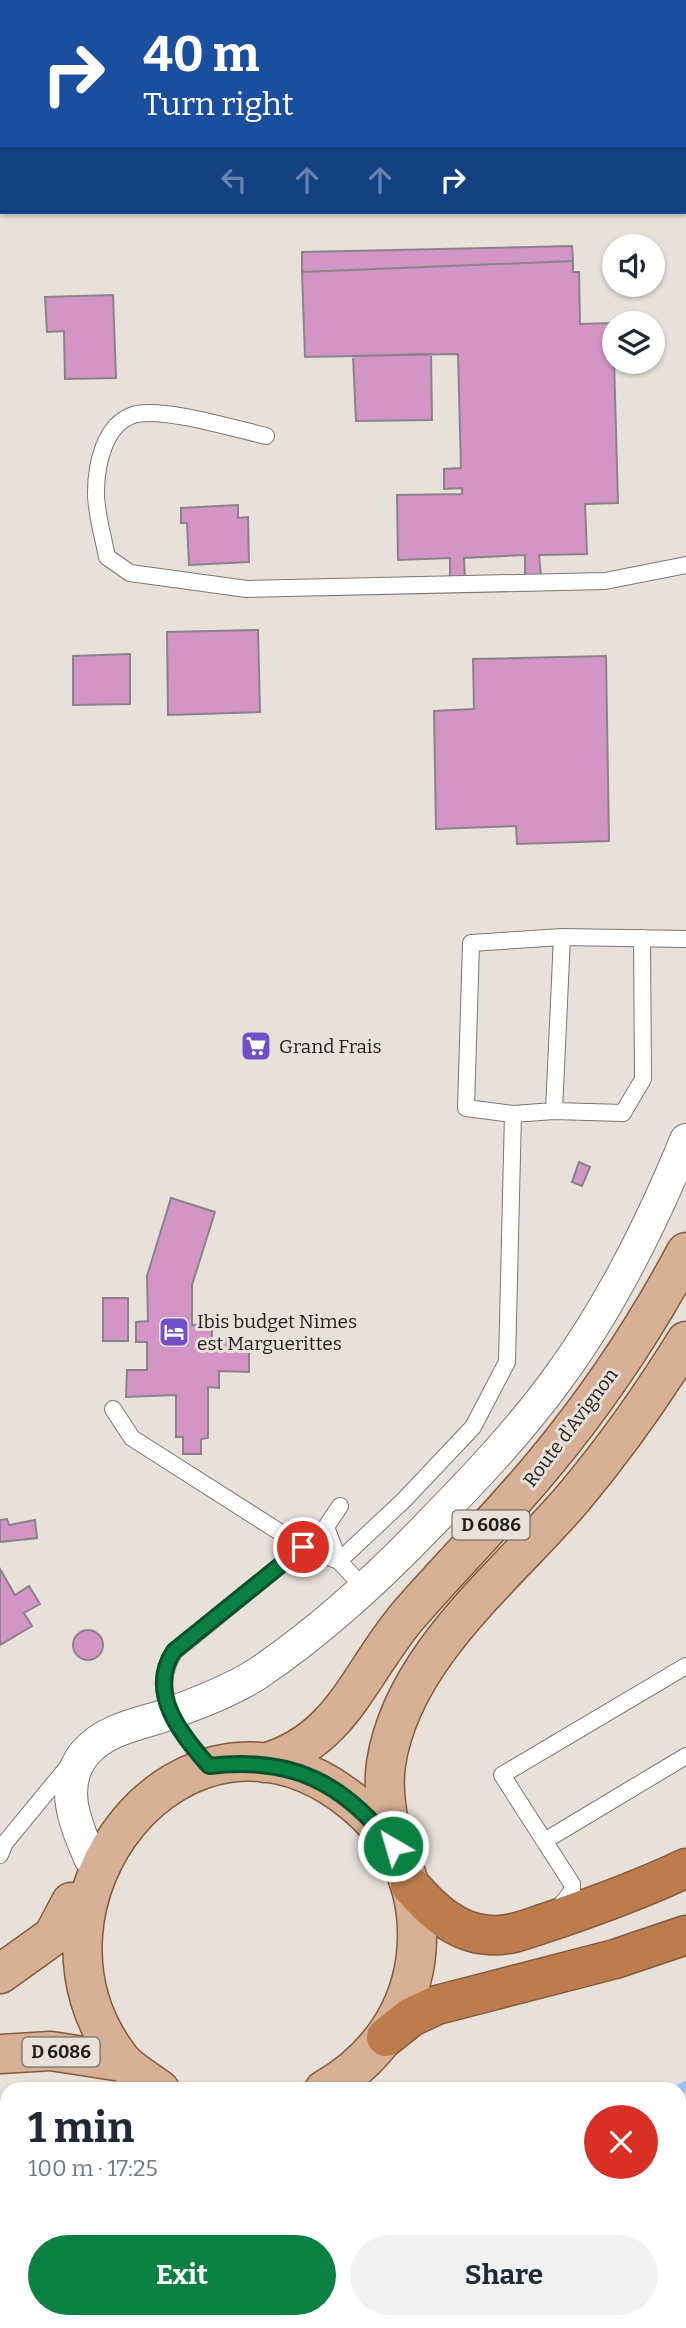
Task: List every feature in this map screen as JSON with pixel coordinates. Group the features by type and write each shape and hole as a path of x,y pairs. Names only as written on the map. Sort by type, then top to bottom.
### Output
{"highway":[{"path":"410,1885 442,1916 470,1930 489,1935 508,1934 629,1895 686,1868"},
{"path":"386,2037 411,2017 437,2005 615,1959 686,1935"}],"main road":[{"name":"Route d'Avignon","path":"264,1763 296,1752 327,1728 409,1613 502,1512 570,1431 647,1320 686,1252"},
{"name":"D 6086","path":"393,1846 385,1800 386,1764 394,1735 418,1681 440,1646 573,1498 610,1452 641,1412 686,1341"},
{"path":"0,1974 53,1936 90,1858 124,1811 164,1782 209,1766 264,1763 302,1772 337,1789 368,1814 393,1846 410,1885 417,1916 418,1948 409,1990 386,2037 351,2074 338,2082"},
{"path":"75,1894 70,1940 76,1984 94,2026 122,2062 149,2082"},
{"name":"D 6086","path":"0,2054 51,2052 122,2062"}],"street":[{"path":"90,1858 73,1815 70,1792 76,1766 96,1742 121,1729 170,1713 254,1676 364,1588 465,1489 558,1378 617,1286 686,1140"}],"lane":[{"path":"266,436 166,414 134,415 113,428 104,444 96,493 107,557 130,573 247,589 606,581 686,565"},
{"path":"642,938 643,1079 623,1113 554,1111 513,1114 466,1108 471,943 562,937 642,938 686,939"},
{"path":"554,1111 562,937"},
{"path":"339,1561 404,1500 473,1427 507,1362 513,1114"},
{"path":"113,1409 132,1438 303,1547 339,1561"},
{"path":"340,1506 326,1527 339,1561 364,1588"},
{"path":"209,1766 181,1734 170,1713 164,1678 167,1662 174,1651 303,1547"},
{"path":"538,1925 572,1891 572,1884 502,1775 686,1666"},
{"path":"0,1855 5,1843 55,1781 96,1742"},
{"path":"546,1840 686,1756"}],"building":[{"path":"572,246 573,261 302,272 302,252"},
{"path":"573,261 573,272 579,272 580,324 602,323 602,374 614,374 618,503 585,504 587,554 539,555 541,576 525,576 525,555 464,558 465,579 450,580 450,558 398,560 397,495 462,494 462,488 444,489 444,469 461,468 458,354 305,357 302,272"},
{"path":"113,295 116,378 65,379 64,331 47,332 45,297"},
{"path":"431,354 432,420 356,421 353,356"},
{"path":"238,505 238,518 248,517 249,562 189,565 187,523 181,523 181,508"},
{"path":"258,630 260,712 168,715 167,632"},
{"path":"130,654 130,704 73,705 73,656"},
{"path":"606,656 609,841 517,844 516,826 436,829 434,711 474,709 473,659"},
{"path":"579,1162 590,1167 582,1186 572,1182"},
{"name":"Ibis budget Nimes est Marguerittes","path":"171,1198 215,1212 192,1285 192,1325 212,1324 212,1339 249,1339 249,1372 219,1371 219,1388 208,1387 208,1438 201,1439 201,1454 183,1454 183,1437 176,1437 176,1395 126,1397 127,1370 147,1370 147,1342 136,1342 136,1322 148,1321 147,1276"},
{"path":"103,1298 128,1298 128,1341 103,1341"},
{"path":"7,1519 9,1525 35,1520 37,1538 0,1542 0,1520"},
{"path":"0,1569 15,1595 29,1586 40,1604 24,1613 32,1626 0,1645"},
{"path":"88,1630 98,1635 103,1645 98,1655 88,1660 78,1655 73,1645 78,1635"}],"place":[{"name":"Grand Frais","path":"256,1046"},
{"name":"Ibis budget Nimes est Marguerittes","path":"174,1332"}],"route":[{"path":"303,1547 174,1651 167,1662 164,1678 170,1713 181,1734 209,1766 264,1763 302,1772 337,1789 368,1814 393,1846"}]}
